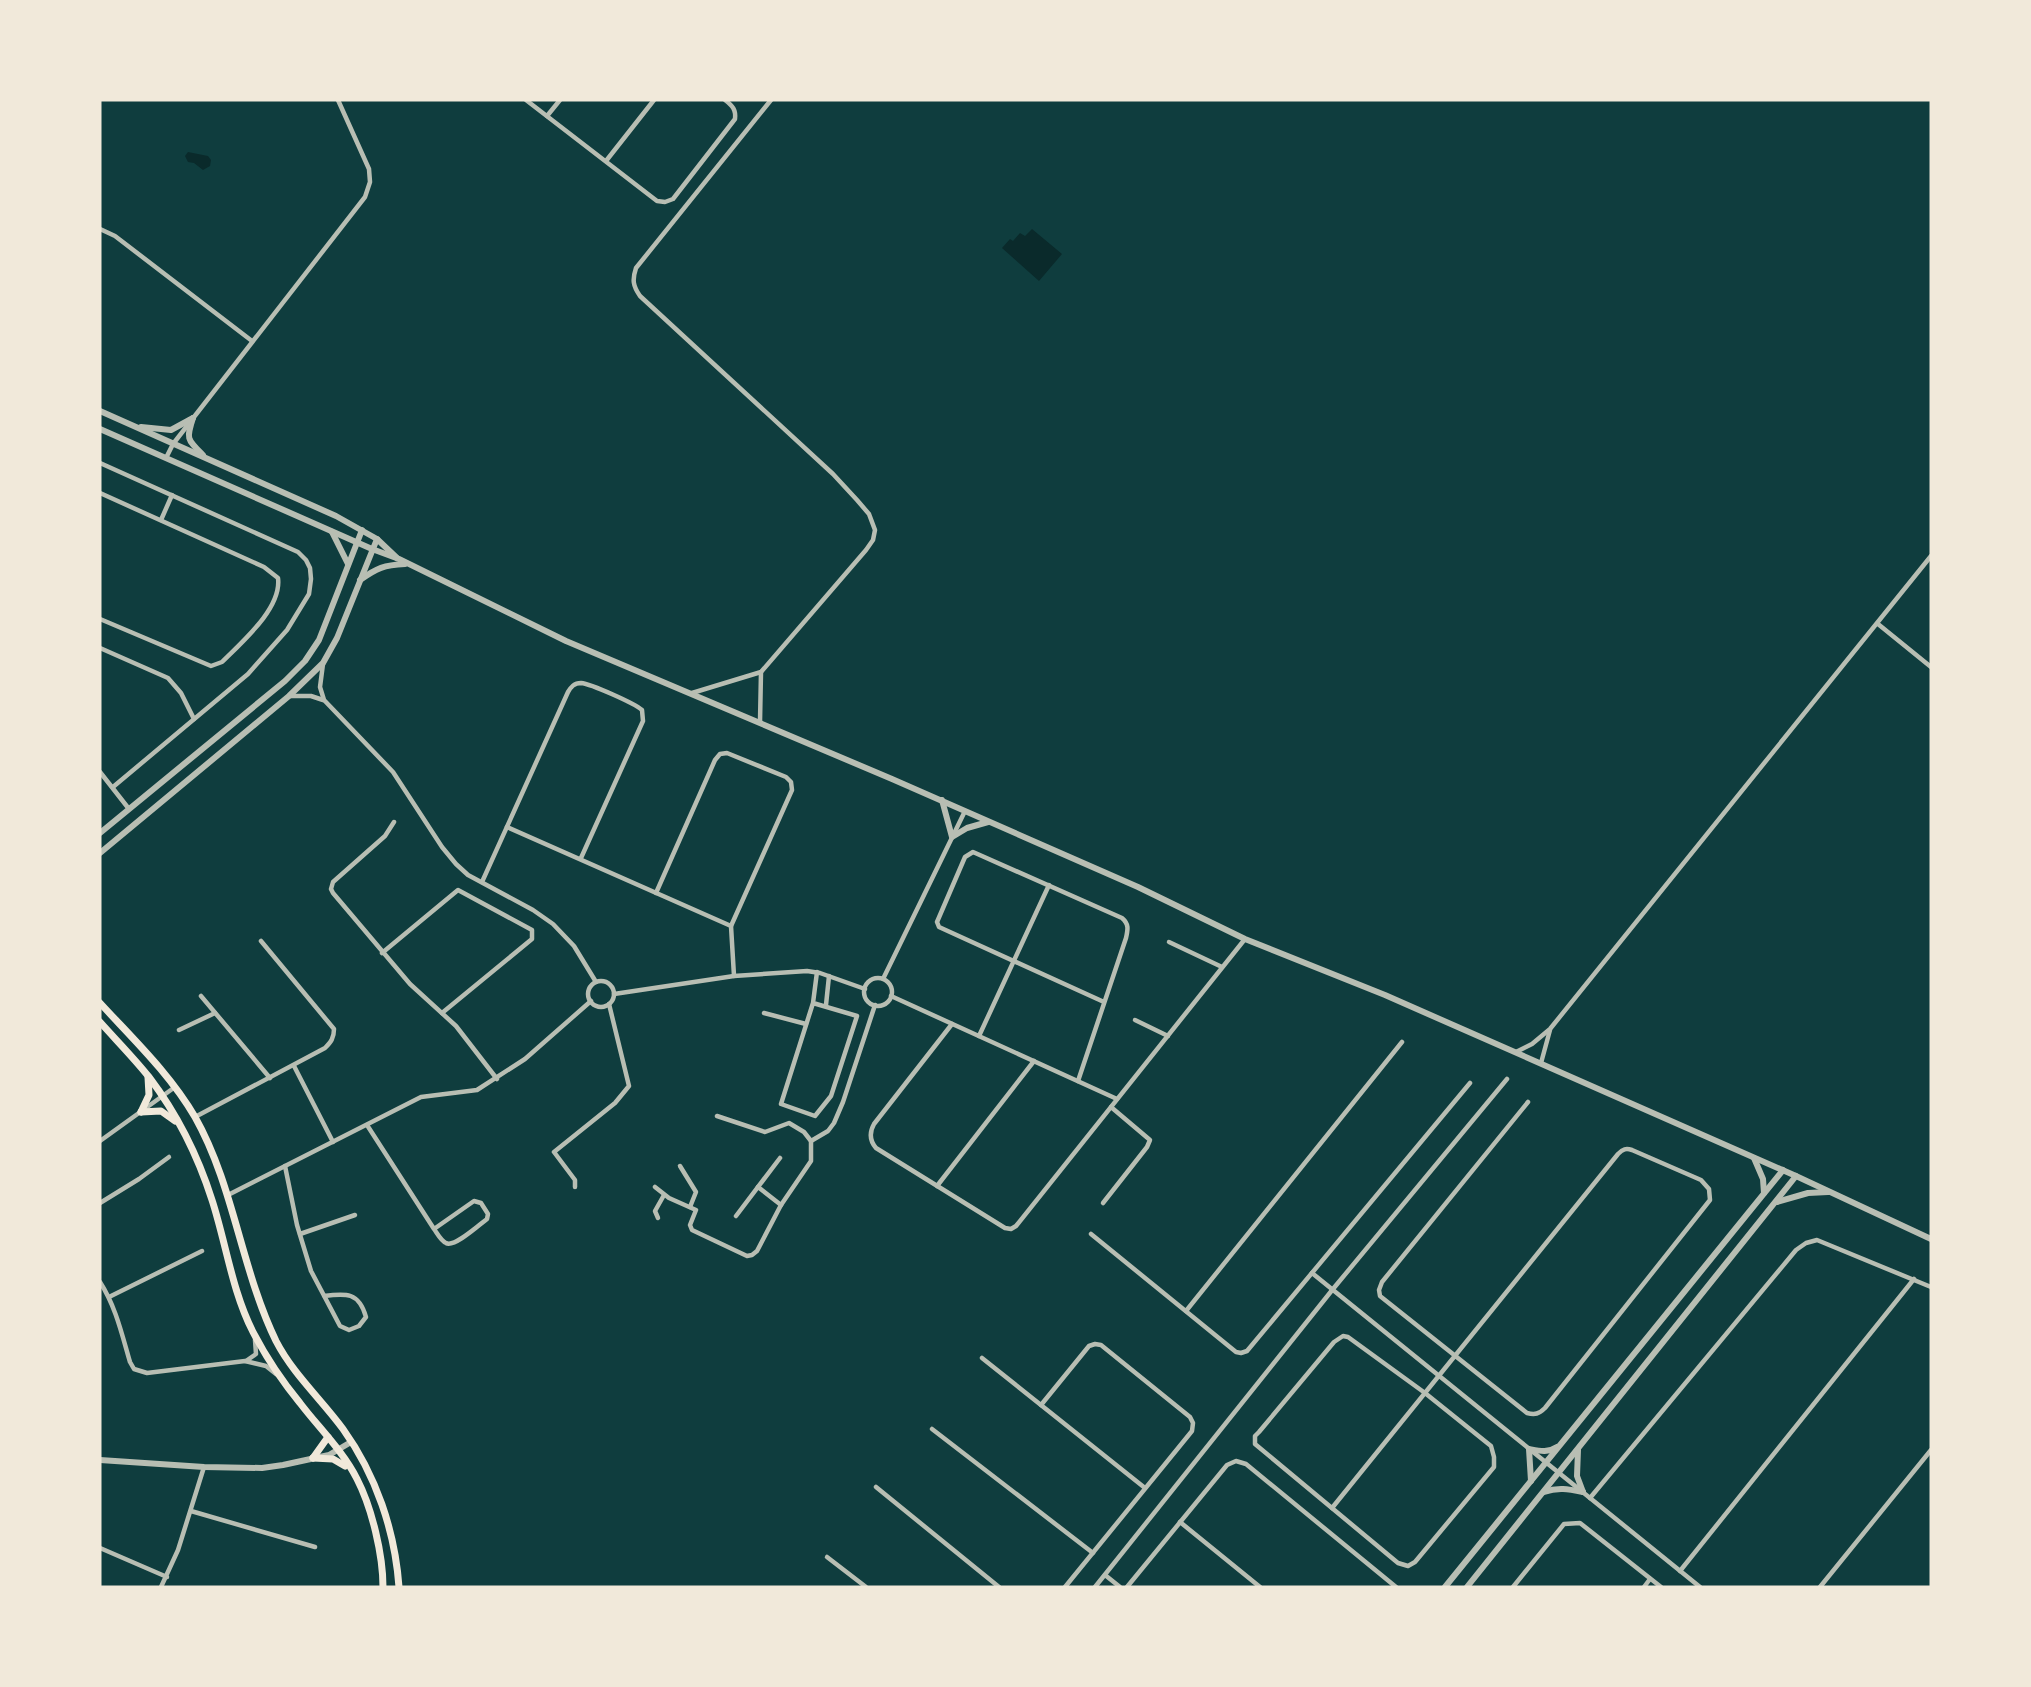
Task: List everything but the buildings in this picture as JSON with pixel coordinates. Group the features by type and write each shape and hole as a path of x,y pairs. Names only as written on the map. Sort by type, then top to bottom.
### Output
{"main road":[{"path":"100,1003 159,1066 195,1117 228,1195 263,1312 278,1344 295,1370 344,1430 379,1495 391,1534 399,1587"},
{"path":"100,1022 148,1075 163,1096 199,1164 252,1331 282,1379 355,1475 369,1511 379,1550 383,1587"},
{"path":"148,1075 149,1095 141,1112 161,1111 179,1124"},
{"path":"313,1458 328,1437"},
{"path":"313,1458 341,1462 355,1475"}],"street":[{"path":"166,458 173,444 365,197 370,182 369,169 338,100"},
{"path":"526,100 657,201 665,202 673,199 735,119 736,111 725,100"},
{"path":"547,116 560,100"},
{"path":"606,161 654,100"},
{"path":"691,694 761,672 866,550 873,540 875,530 869,514 833,474 640,296 634,286 636,268 771,100"},
{"path":"100,229 115,236 252,341"},
{"path":"100,411 337,516 376,539 407,564 566,641 942,800 1138,887 1245,939 1385,995 1516,1052 1783,1170 1931,1239"},
{"path":"133,426 171,430 193,418"},
{"path":"193,418 188,439 206,458"},
{"path":"100,429 399,559"},
{"path":"100,463 298,552 310,568 311,579 309,594 287,630 248,674 113,787"},
{"path":"100,493 264,567 278,578 279,586 276,598 259,624 216,666 100,620"},
{"path":"160,520 172,495"},
{"path":"330,529 348,564"},
{"path":"100,833 285,681 305,661 319,640 362,530"},
{"path":"100,853 289,696 323,663 337,638 376,539"},
{"path":"1516,1052 1532,1044 1550,1029 1931,556"},
{"path":"360,580 375,569 407,564"},
{"path":"1878,624 1931,667"},
{"path":"100,648 168,678 181,693 194,719"},
{"path":"323,663 320,687 324,700 393,772 456,864 468,875 533,910 553,924 574,946 596,982"},
{"path":"761,672 761,722"},
{"path":"482,882 570,688 583,683 634,704 642,710 643,721 581,858"},
{"path":"289,696 311,696 324,700"},
{"path":"656,893 720,754 727,753 786,777 791,782 792,790 731,926 734,976"},
{"path":"100,772 130,809"},
{"path":"942,800 952,837"},
{"path":"883,979 965,811"},
{"path":"394,822 385,836 336,878 331,886 333,893 410,984 472,1045 497,1079"},
{"path":"952,837 967,828 990,822"},
{"path":"507,827 731,926"},
{"path":"1078,1081 1126,938 1127,922 973,852 965,857 937,925 1104,1002"},
{"path":"979,1036 1049,886"},
{"path":"382,953 458,890 533,933 532,939 442,1013"},
{"path":"952,1024 874,1124 870,1135 872,1143 876,1149 1005,1228 1014,1228 1245,939"},
{"path":"195,1117 294,1066 331,1042 334,1029 261,941"},
{"path":"1169,942 1222,967"},
{"path":"614,994 734,976 807,971 865,989"},
{"path":"814,1003 857,1016 831,1096 815,1116 781,1104 814,1003 817,972"},
{"path":"826,1005 830,976"},
{"path":"874,979 883,979 890,984 891,996 887,1003 875,1005 868,1001 865,989 874,979"},
{"path":"575,1187 575,1180 554,1152 615,1103 629,1086 609,1004 614,994 610,984 596,982 589,990 591,1001 601,1007 609,1004"},
{"path":"201,996 270,1078"},
{"path":"891,996 1117,1099"},
{"path":"228,1195 421,1097 477,1090 525,1059 591,1001"},
{"path":"811,1141 828,1131 834,1123 875,1005"},
{"path":"179,1030 215,1013"},
{"path":"764,1013 806,1024"},
{"path":"1135,1020 1168,1036"},
{"path":"1541,1063 1550,1029"},
{"path":"1186,1311 1402,1042"},
{"path":"937,1186 1034,1061"},
{"path":"294,1066 333,1142"},
{"path":"1095,1587 1333,1289 1507,1079"},
{"path":"1091,1234 1236,1352 1247,1351 1470,1083"},
{"path":"100,1141 175,1087"},
{"path":"1332,1508 1455,1355 1618,1154 1625,1149 1701,1180 1709,1189 1710,1200 1540,1413 1527,1413 1455,1355 1380,1296 1379,1290 1382,1282 1528,1102"},
{"path":"1103,1203 1150,1140 1111,1107"},
{"path":"655,1187 664,1195 696,1210 690,1224 692,1230 747,1256 757,1251 781,1205 809,1165 812,1156 811,1141 804,1132 789,1124 765,1132 717,1116"},
{"path":"367,1125 435,1229 445,1243 452,1244 486,1219 488,1214 481,1203 474,1200 435,1229"},
{"path":"100,1203 169,1157"},
{"path":"1754,1157 1763,1179 1764,1193"},
{"path":"736,1216 780,1158"},
{"path":"285,1166 311,1271 324,1296 340,1326 349,1330 359,1326 366,1317 363,1305 355,1297 345,1293 324,1296"},
{"path":"680,1167 696,1192 690,1206"},
{"path":"1445,1587 1783,1170"},
{"path":"1466,1587 1796,1176"},
{"path":"758,1187 781,1205"},
{"path":"1776,1202 1808,1193 1829,1192"},
{"path":"657,1218 655,1211 664,1195"},
{"path":"300,1234 355,1215"},
{"path":"1590,1498 1796,1250 1805,1243 1817,1240 1931,1287"},
{"path":"109,1297 202,1251"},
{"path":"1312,1273 1700,1587"},
{"path":"1680,1571 1914,1279"},
{"path":"100,1282 109,1297 134,1369 146,1373 245,1362 266,1366 282,1379"},
{"path":"245,1362 256,1354 257,1346 252,1331"},
{"path":"1343,1336 1425,1393 1491,1446 1494,1467 1415,1562 1408,1566 1398,1563 1255,1444 1254,1440 1259,1432 1334,1342 1343,1336"},
{"path":"1041,1405 1089,1346 1095,1344 1101,1345 1190,1417 1193,1423 1192,1431 1065,1587"},
{"path":"982,1357 1145,1488"},
{"path":"932,1429 1093,1553"},
{"path":"1530,1449 1551,1451 1564,1441"},
{"path":"100,1460 262,1468 329,1455 351,1442"},
{"path":"1530,1449 1531,1481"},
{"path":"1578,1450 1577,1476 1583,1492"},
{"path":"1819,1587 1931,1450"},
{"path":"1127,1587 1227,1465 1236,1461 1241,1462 1316,1521 1396,1587"},
{"path":"162,1587 191,1511 204,1467"},
{"path":"876,1487 999,1587"},
{"path":"1544,1492 1566,1488 1583,1492"},
{"path":"191,1511 315,1547"},
{"path":"1180,1522 1260,1587"},
{"path":"1513,1587 1564,1524 1580,1523 1661,1587"},
{"path":"100,1548 167,1577"},
{"path":"827,1557 866,1587"},
{"path":"1105,1575 1120,1587"},
{"path":"1644,1587 1650,1579"}],"water":[{"path":"188,152 208,156 211,160 210,166 203,170 188,162 185,156"},
{"path":"1032,229 1062,254 1039,281 1002,248 1010,239 1013,241 1020,233 1025,236"}]}
